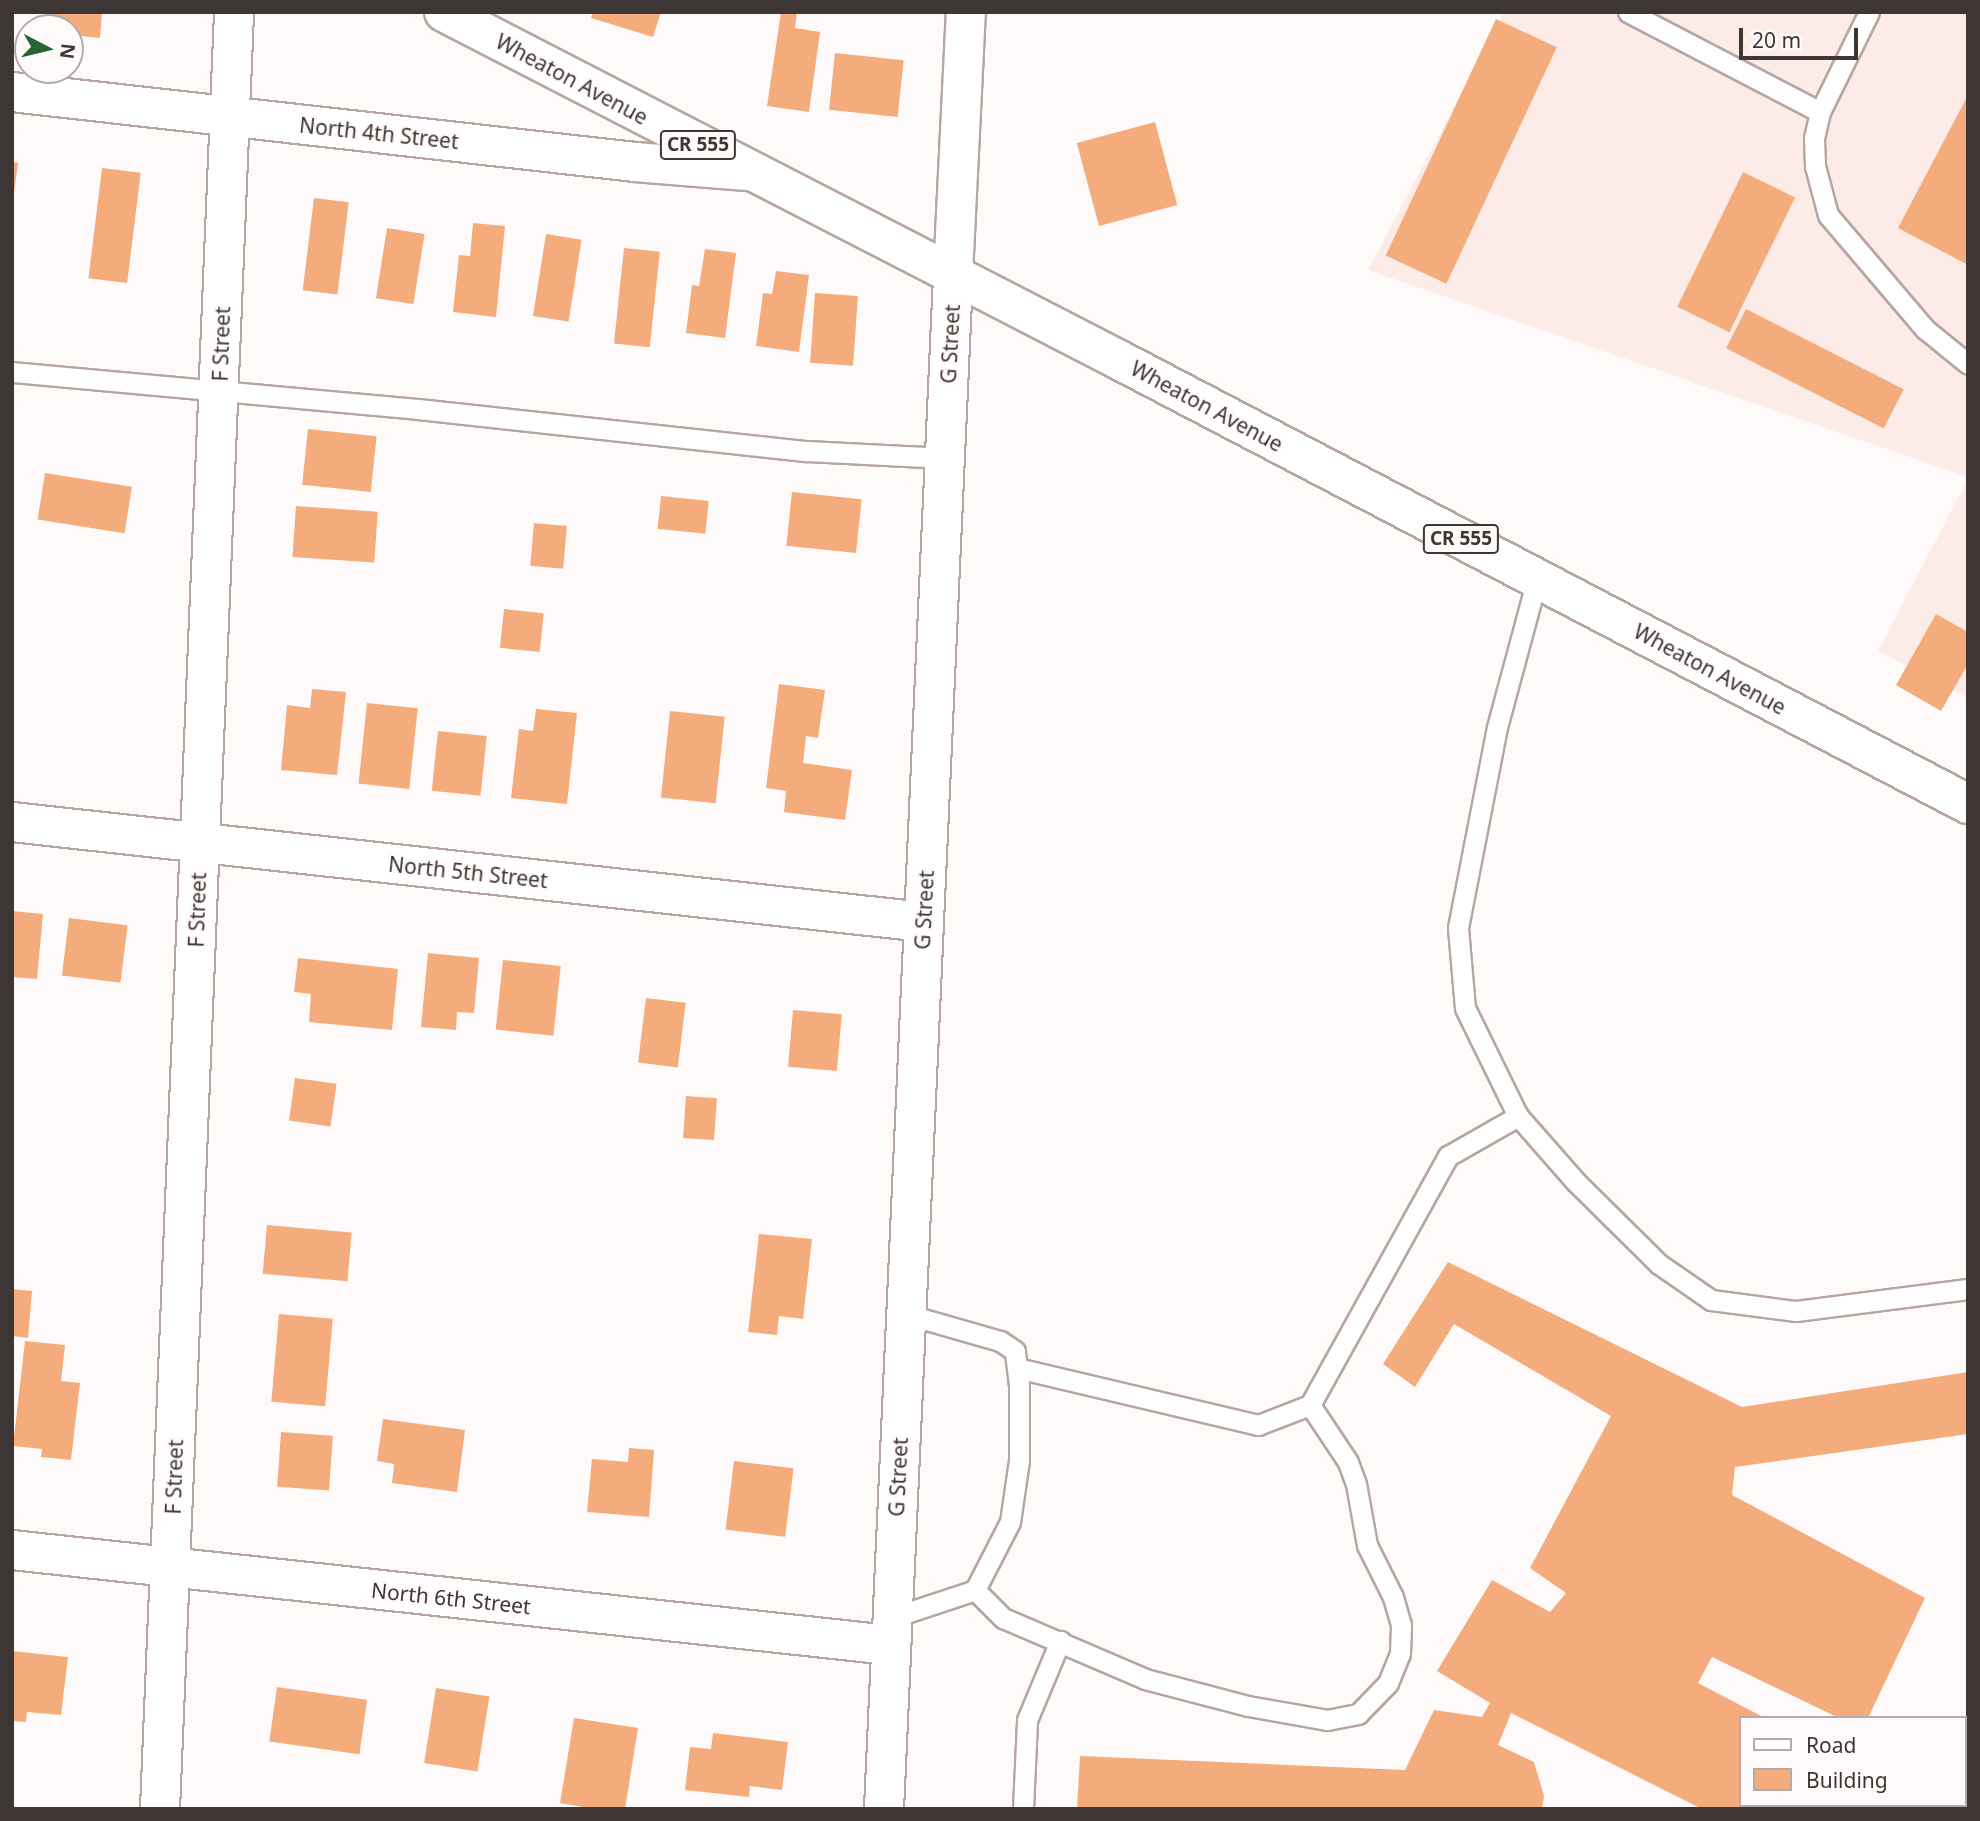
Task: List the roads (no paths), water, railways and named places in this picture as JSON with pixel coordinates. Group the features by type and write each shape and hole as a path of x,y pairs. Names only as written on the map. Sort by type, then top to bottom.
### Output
{"street":[{"name":"F Street","path":"160,1809 234,12"},
{"name":"Wheaton Avenue","path":"444,12 1968,804"},
{"name":"G Street","path":"884,1809 966,12"},
{"name":"North 4th Street","path":"12,92 621,161 747,171"},
{"name":"North 5th Street","path":"12,822 924,922"},
{"name":"North 6th Street","path":"12,1550 170,1567 891,1632"}],"lane":[{"path":"1628,12 1820,113"},
{"path":"1868,12 1820,113 1814,138 1815,166 1828,215 1925,329 1968,364"},
{"path":"12,372 794,450 945,458"},
{"path":"1537,579 1497,726 1458,928 1465,1008 1518,1116 1576,1182 1659,1264 1711,1300 1796,1311 1968,1289"},
{"path":"1017,1368 1258,1425 1310,1405 1448,1156 1518,1116"},
{"path":"891,1632 975,1590 1010,1522 1019,1460 1015,1351 1000,1341 906,1314"},
{"path":"975,1590 1003,1618 1145,1679 1202,1696 1327,1720 1358,1714 1388,1683 1400,1654 1401,1625 1393,1597 1367,1545 1356,1484 1348,1462 1310,1405"},
{"path":"1023,1809 1027,1720 1060,1641"}]}
